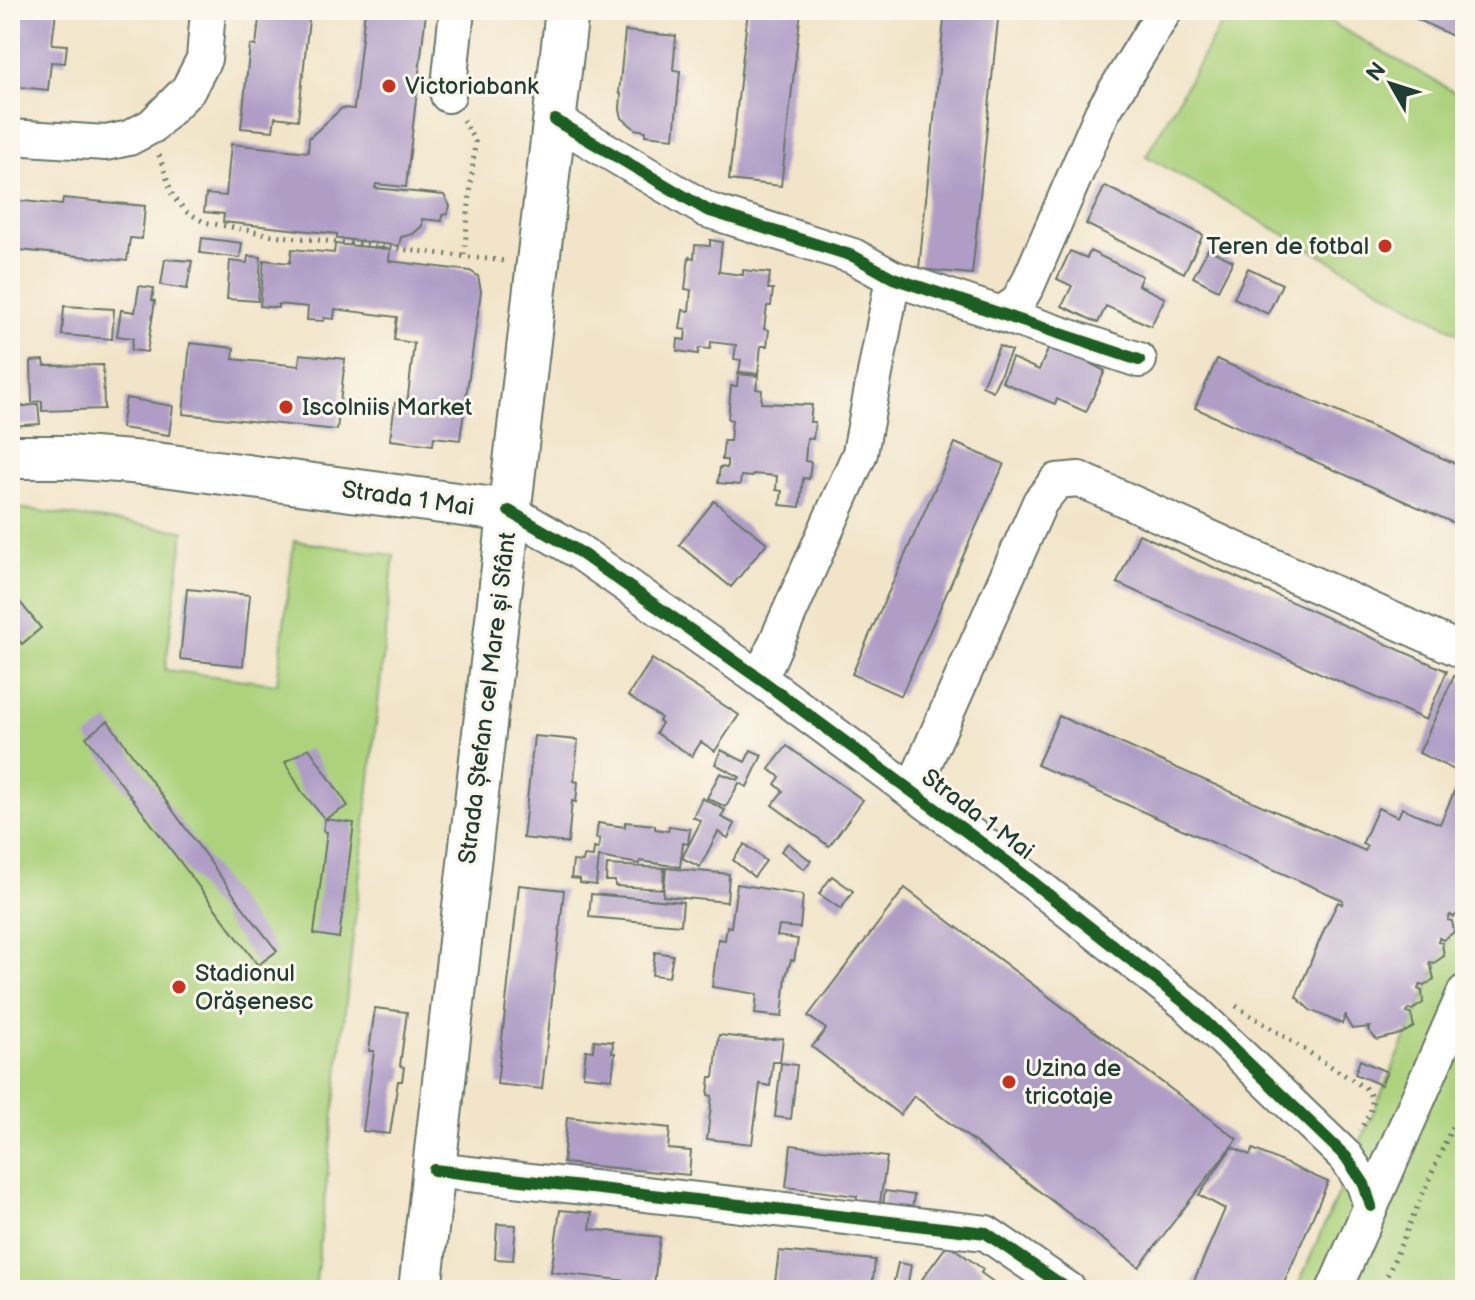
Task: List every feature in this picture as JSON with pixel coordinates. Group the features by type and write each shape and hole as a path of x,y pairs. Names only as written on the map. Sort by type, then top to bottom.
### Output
{"main road":[{"name":"Strada Ștefan cel Mare și Sfânt","path":"420,1290 567,10"},
{"name":"Strada 1 Mai","path":"10,457 68,457 156,464 509,511"}],"street":[{"path":"10,137 106,143 129,138 152,126 188,90 204,59 208,10"},
{"path":"448,95 457,10"},
{"path":"1001,314 1017,303 1028,284 1102,113 1165,10"},
{"path":"555,120 707,210 853,256 893,278 1139,360"},
{"path":"760,679 860,453 893,278"},
{"path":"912,791 1040,502 1057,481 1079,479 1465,652"},
{"name":"Strada 1 Mai","path":"509,511 578,551 760,679 1006,861 1188,1005 1346,1157 1364,1184 1371,1206"},
{"path":"1334,1290 1465,992"},
{"path":"434,1170 986,1233 1069,1290"}],"path":[{"path":"448,95 475,142 464,256"},
{"path":"152,126 161,165 173,197 187,212 204,222 272,235 538,266"},
{"path":"1188,1005 1238,1006 1365,1088 1373,1103 1346,1157"},
{"path":"1381,1290 1465,1097"}],"green space":[{"name":"Teren de fotbal","path":"1229,10 1309,10 1465,98 1465,337 1146,156"},
{"name":"Stadionul Orășenesc","path":"10,507 184,531 165,670 277,684 294,541 394,555 315,1290 10,1290"},
{"path":"1465,902 1465,1290 1296,1290"}],"building":[{"path":"11,10 56,11 52,44 67,45 65,63 51,62 48,90 10,86"},
{"path":"260,10 310,10 298,120 275,117 273,131 241,128 250,45 256,46"},
{"path":"365,10 426,12 406,187 376,184 375,188 444,195 450,206 447,214 442,215 442,221 422,219 422,226 413,234 401,237 399,246 337,238 337,234 223,222 224,214 204,212 206,194 226,196 231,144 308,152 309,138 342,108 354,109"},
{"path":"748,10 801,10 781,186 729,180"},
{"path":"945,10 999,10 972,274 919,269"},
{"path":"1398,10 1465,10 1465,42"},
{"path":"625,31 676,36 673,70 680,71 674,138 645,135 646,131 635,129 622,118 619,93"},
{"path":"1105,186 1203,235 1184,273 1086,224"},
{"path":"10,192 15,193 14,200 62,205 63,198 145,206 142,239 130,238 127,261 10,249"},
{"path":"202,238 242,243 240,258 200,253"},
{"path":"710,240 722,242 719,272 743,275 743,270 770,273 768,289 773,289 764,329 769,330 767,346 761,346 758,374 739,372 741,360 734,359 736,345 711,342 710,349 699,348 698,354 677,351 678,339 685,340 686,330 680,329 683,310 689,311 691,290 685,289 689,257 694,258 695,245 710,246"},
{"path":"335,244 390,249 389,261 470,271 478,276 481,291 460,440 434,437 433,445 390,440 395,403 407,405 414,343 394,340 397,317 335,309 334,319 307,320 308,307 260,306 264,260 290,263 292,249 334,253"},
{"path":"1208,249 1233,261 1218,290 1193,277"},
{"path":"1070,251 1087,258 1090,251 1142,276 1138,285 1165,298 1151,326 1106,306 1098,323 1062,306 1072,286 1057,279"},
{"path":"248,256 261,257 258,301 227,299 230,261 247,263"},
{"path":"165,259 192,261 187,289 161,285"},
{"path":"1248,268 1282,284 1268,314 1234,298"},
{"path":"139,286 154,288 152,300 155,301 147,352 131,350 133,338 117,336 121,310 135,312"},
{"path":"64,306 114,309 112,339 62,335"},
{"path":"190,343 234,348 233,359 299,366 300,354 345,359 337,430 183,414"},
{"path":"1051,343 1105,371 1086,412 1057,399 1055,404 1002,382 1012,358 1039,370"},
{"path":"999,346 1011,351 993,391 982,386"},
{"path":"12,347 18,407 38,404 40,424 10,426"},
{"path":"1217,359 1465,468 1465,528 1195,408"},
{"path":"44,360 45,366 103,365 104,409 42,411 42,401 32,402 31,361"},
{"path":"738,374 758,376 756,389 762,390 761,403 812,405 810,422 815,422 813,439 807,438 805,461 811,462 809,479 803,478 800,507 780,505 782,491 776,490 777,476 753,474 752,477 741,476 740,485 718,483 720,467 727,468 727,460 722,460 724,441 730,441 731,386 737,386"},
{"path":"126,398 173,406 169,435 121,428"},
{"path":"955,443 1004,464 901,696 852,674"},
{"path":"714,501 767,543 731,587 679,545"},
{"path":"1139,534 1447,671 1426,720 1117,583"},
{"path":"187,589 250,595 243,666 180,659"},
{"path":"15,596 41,628 22,644 10,629 10,600"},
{"path":"652,659 739,715 715,751 701,742 692,756 656,733 662,723 659,721 661,718 628,696"},
{"path":"1454,676 1465,681 1465,739 1457,758 1465,762 1465,775 1419,753"},
{"path":"1059,716 1365,851 1367,846 1362,844 1378,808 1398,817 1402,808 1440,824 1457,785 1465,788 1465,893 1460,892 1459,895 1464,898 1464,908 1454,917 1450,915 1448,920 1452,921 1454,932 1443,940 1439,938 1444,956 1434,963 1430,962 1434,979 1418,989 1422,991 1423,1003 1407,1013 1411,1014 1414,1027 1377,1040 1368,1030 1370,1027 1352,1029 1346,1014 1342,1024 1310,1010 1296,997 1324,930 1338,902 1342,904 1343,900 1037,765"},
{"path":"108,721 277,951 258,965 86,737"},
{"path":"534,736 578,740 574,781 578,782 576,802 572,801 568,843 523,838"},
{"path":"787,746 863,800 829,846 772,805 783,791 775,784 780,777 769,769"},
{"path":"309,748 348,806 325,819 302,792 285,762"},
{"path":"721,750 745,762 751,750 762,755 747,787 739,783 726,807 707,798 720,773 738,780 740,777 715,764"},
{"path":"702,798 725,810 721,817 735,824 728,838 718,832 700,867 682,858 701,821 693,817"},
{"path":"325,819 354,823 339,938 314,934 327,832 323,831"},
{"path":"625,822 655,825 655,829 668,831 669,826 690,829 688,844 683,843 680,867 599,857 596,885 571,878 573,861 583,862 584,856 593,857 594,848 598,849 598,823 625,827"},
{"path":"788,843 811,861 804,869 781,851"},
{"path":"745,844 766,861 754,877 733,860"},
{"path":"607,865 664,868 663,889 615,886 615,881 606,881"},
{"path":"666,868 729,874 727,902 663,896"},
{"path":"832,876 853,891 841,909 819,894"},
{"path":"737,884 803,895 800,928 779,926 777,936 798,939 794,961 791,960 786,976 782,1017 755,1014 757,994 712,987 718,939 725,940 727,926 731,927"},
{"path":"519,885 564,890 542,1089 497,1084"},
{"name":"Uzina de tricotaje","path":"905,888 1237,1139 1139,1267 914,1096 900,1115 812,1047 826,1029 808,1016"},
{"path":"591,894 683,902 681,925 589,917"},
{"path":"655,952 673,955 669,977 652,975"},
{"path":"375,1008 407,1012 400,1066 404,1067 402,1081 398,1081 390,1134 363,1131 374,1051 369,1051"},
{"path":"719,1035 761,1040 783,1038 780,1062 773,1062 770,1086 760,1084 752,1144 707,1139 712,1096 708,1095 710,1077 714,1077"},
{"path":"594,1040 613,1042 612,1079 583,1076 586,1050 593,1051"},
{"path":"1360,1060 1387,1072 1381,1085 1355,1074"},
{"path":"781,1063 797,1065 791,1119 775,1117"},
{"path":"567,1117 670,1128 668,1149 691,1151 689,1175 563,1163"},
{"path":"791,1145 887,1157 878,1215 856,1205 857,1196 786,1187"},
{"path":"1232,1147 1250,1155 1253,1149 1328,1182 1281,1290 1190,1290 1225,1209 1199,1195"},
{"path":"885,1191 914,1195 910,1224 880,1224"},
{"path":"560,1210 592,1213 590,1229 660,1237 654,1284 551,1272"},
{"path":"497,1224 516,1225 513,1260 495,1259"},
{"path":"948,1244 983,1269 981,1273 1005,1290 914,1290"},
{"path":"779,1251 875,1260 872,1290 774,1290"},
{"path":"898,1263 911,1265 907,1288 893,1285"},
{"path":"700,1282 738,1287 738,1290 699,1290"}],"cycle path":[{"path":"555,120 707,210 853,256 893,278 1139,360"},
{"path":"509,511 578,551 760,679 1006,861 1188,1005 1346,1157 1364,1184 1371,1206"},
{"path":"434,1170 986,1233 1069,1290"}],"place":[{"name":"Victoriabank","path":"389,86"},
{"name":"Teren de fotbal","path":"1385,246"},
{"name":"Iscolniis Market","path":"286,407"},
{"name":"Stadionul Orășenesc","path":"179,987"},
{"name":"Uzina de tricotaje","path":"1009,1082"}]}
